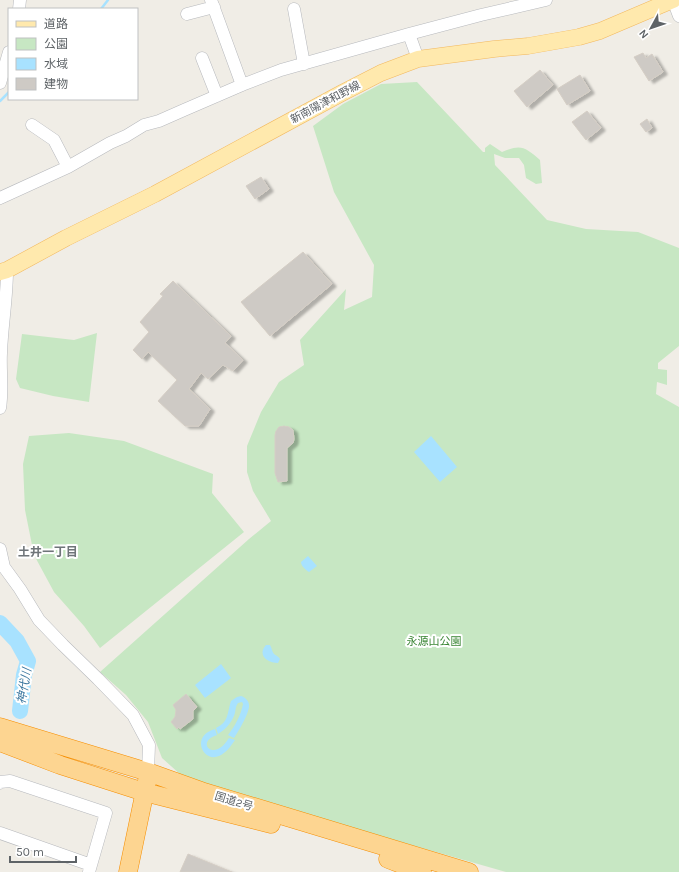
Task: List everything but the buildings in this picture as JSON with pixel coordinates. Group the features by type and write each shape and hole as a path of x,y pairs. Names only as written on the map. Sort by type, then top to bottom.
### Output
{"highway":[{"name":"国道2号","path":"0,727 148,772 201,791 469,872"},
{"name":"国道2号","path":"0,742 60,765 144,792 340,842 422,872"},
{"path":"128,872 148,772"}],"main road":[{"name":"新南陽津和野線","path":"3,271 155,194 381,73 418,59 528,46 579,37 600,31 673,0"}],"street":[{"path":"0,198 68,167 144,125 159,121 281,70 409,34 546,0"},
{"path":"673,0 679,16"},
{"path":"186,14 212,4 242,86"},
{"path":"292,14 304,64"},
{"path":"409,34 418,59"},
{"path":"0,83 8,55"},
{"path":"202,58 217,96"},
{"path":"32,126 54,140 68,167"},
{"path":"0,408 0,354 7,283 3,271"},
{"path":"0,549 4,567 20,589 39,620 62,645 98,678 133,715 149,745 148,772"},
{"path":"0,784 0,782 10,781 106,813 90,868 0,834"}],"green space":[{"name":"永源山公園","path":"417,82 483,152 485,152 485,148 490,144 502,152 514,148 522,148 540,160 542,183 536,184 526,178 524,165 519,158 505,158 494,154 495,165 547,220 586,229 638,232 679,248 679,346 658,363 658,369 667,370 667,385 657,382 656,394 679,407 679,872 506,872 247,798 181,775 162,758 148,722 126,695 100,672 271,521 253,491 247,472 247,446 261,412 279,382 304,365 300,340 346,289 344,310 372,297 374,265 334,192 313,126 343,104 381,84"},
{"path":"97,333 89,402 53,396 20,388 16,379 22,334 74,340"},
{"path":"69,433 124,441 213,474 212,493 244,532 100,648 84,626 54,592 34,555 25,510 23,464 29,436"}],"water":[{"path":"431,436 457,467 440,482 414,452"},
{"path":"308,556 317,566 309,572 301,563"},
{"path":"266,645 270,645 273,653 280,659 278,663 270,662 264,658 263,649"},
{"path":"221,664 231,678 205,698 195,685"},
{"path":"241,696 248,701 249,708 246,717 234,738 228,735 239,716 243,704 242,702 238,703 234,716 229,724 218,734 216,728 225,720 231,701"},
{"path":"215,729 217,735 208,740 207,743 208,748 211,750 220,748 229,738 235,740 224,753 213,757 208,756 204,752 201,742 207,732"}],"waterway":[{"path":"102,8 108,0"},
{"path":"0,101 8,93"},
{"name":"神代川","path":"0,623 17,641 28,661 24,675 20,711"}],"district":[{"name":"土井一丁目","path":"48,552"}]}
